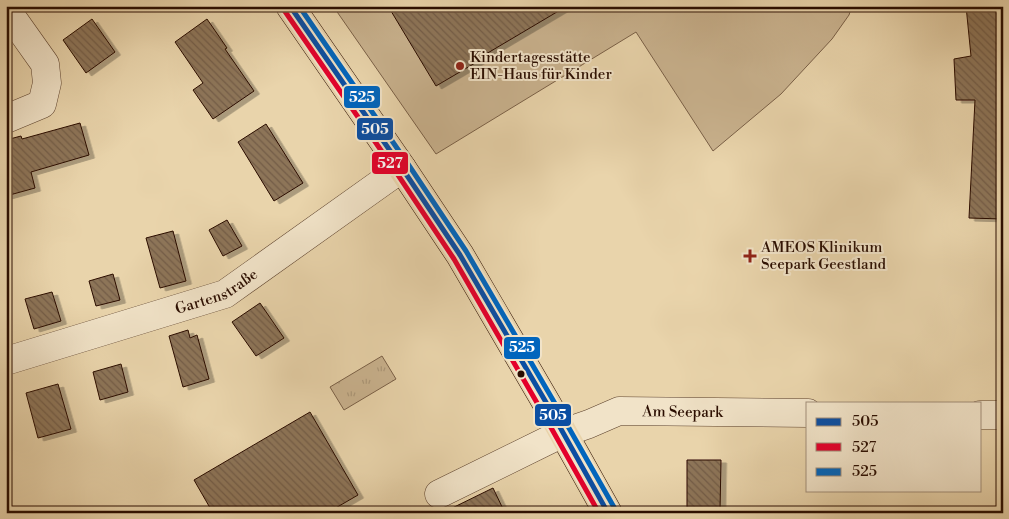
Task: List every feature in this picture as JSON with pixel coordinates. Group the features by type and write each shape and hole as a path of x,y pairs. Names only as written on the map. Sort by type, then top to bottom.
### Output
{"main road":[{"path":"290,6 460,255 608,513"}],"street":[{"path":"6,9 45,64 47,83 42,104 6,118"},
{"name":"Gartenstraße","path":"6,362 225,294 402,168"},
{"name":"Am Seepark","path":"439,494 563,433 619,411 806,413"},
{"path":"982,415 1003,415"}],"green space":[{"path":"333,6 852,6 849,15 832,39 781,94 713,151 636,32 436,154"},
{"path":"382,356 396,379 344,410 330,387"}],"building":[{"path":"388,6 567,6 436,86"},
{"path":"966,6 1003,6 1003,219 969,218 975,100 956,100 954,59 971,56"},
{"path":"92,19 115,52 86,73 63,40"},
{"path":"207,19 254,91 213,119 193,90 203,83 175,42"},
{"path":"80,123 89,155 31,172 35,188 6,196 6,140 21,136 22,139"},
{"path":"266,124 303,183 274,201 238,142"},
{"path":"227,220 242,246 223,256 209,230"},
{"path":"173,231 186,281 160,288 146,238"},
{"path":"113,274 120,300 96,306 89,281"},
{"path":"52,292 61,321 34,329 25,299"},
{"path":"260,303 284,338 256,356 232,322"},
{"path":"188,330 190,338 197,335 209,379 183,387 169,336"},
{"path":"121,364 128,392 100,400 93,372"},
{"path":"58,384 71,429 38,438 26,393"},
{"path":"310,412 358,495 327,513 213,513 194,480"},
{"path":"687,460 721,460 720,511 687,511"},
{"path":"493,488 505,513 442,513"}],"transit line":[{"name":"505","path":"290,6 460,255 608,513"},
{"name":"525","path":"299,6 466,251 615,509"},
{"name":"527","path":"284,10 454,259 599,513"}],"place":[{"name":"Kindertagesstätte EIN-Haus für Kinder","path":"460,66"},
{"name":"AMEOS Klinikum Seepark Geestland","path":"750,256"}]}
